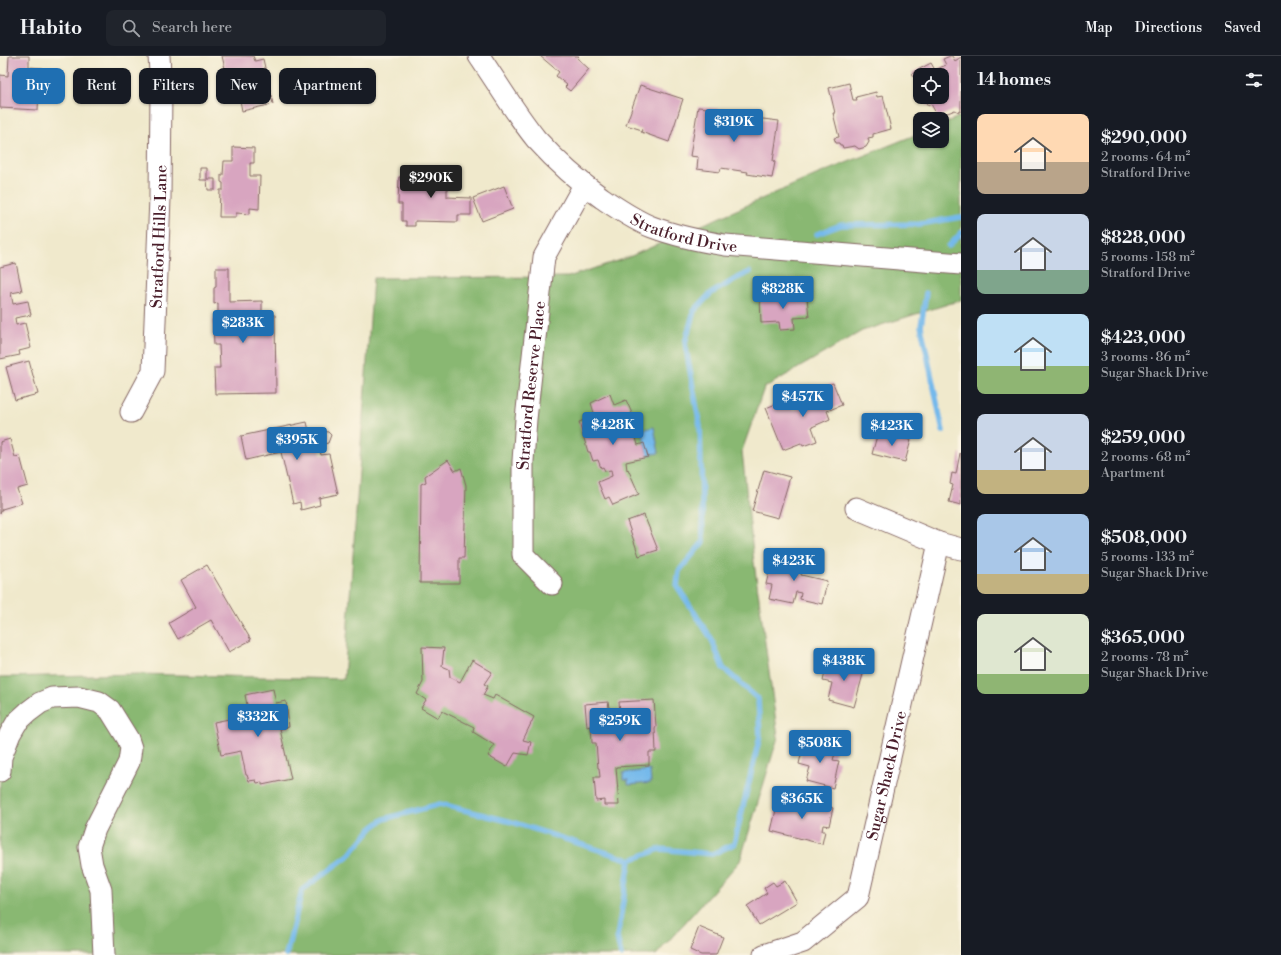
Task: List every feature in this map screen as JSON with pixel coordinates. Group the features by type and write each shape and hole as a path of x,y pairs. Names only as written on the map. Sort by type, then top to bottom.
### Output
{"street":[{"name":"Stratford Hills Lane","path":"131,412 153,371 160,198 162,89 159,56"},
{"name":"Stratford Drive","path":"479,56 516,112 536,138 559,163 584,185 617,208 651,226 691,239 726,245 961,264"},
{"name":"Stratford Reserve Place","path":"552,584 523,555 523,461 526,418 544,257 584,185"},
{"path":"856,508 939,543 961,549"},
{"name":"Sugar Shack Drive","path":"764,955 803,942 858,897 939,543"},
{"path":"0,771 1,757 17,722 40,703 52,698 79,697 99,702 110,710 128,739 131,748 129,762 95,829 89,847 92,865 101,890 104,955"}],"green space":[{"path":"961,116 961,300 862,331 764,388 742,451 754,562 778,737 740,861 656,955 0,955 0,677 139,674 344,679 373,278 568,277 629,257 816,175 913,136 913,148 949,148 949,121"}],"water":[{"path":"654,427 659,453 647,455 642,430"},
{"path":"650,770 651,783 628,785 628,780 623,780 623,773"}],"building":[{"path":"9,56 29,56 29,67 43,68 12,68 12,104 38,104 38,110 0,108 0,75 8,76"},
{"path":"222,56 253,56 255,61 263,59 265,68 225,68"},
{"path":"540,56 579,56 577,58 589,69 570,91 565,87 567,85 556,76 559,72"},
{"path":"952,56 955,61 961,57 961,111 959,112 955,110 949,112 935,112 931,104 949,104 949,68 939,68 946,65 943,59"},
{"path":"931,63 934,68 922,68"},
{"path":"849,83 853,100 857,100 856,97 876,92 877,97 883,96 891,129 873,134 873,137 868,138 869,142 866,147 859,149 855,146 843,148 842,145 836,143 834,138 839,137 829,88"},
{"path":"640,85 683,99 669,142 641,132 642,130 626,125"},
{"path":"271,95 273,104 242,111 241,104 271,104"},
{"path":"698,107 729,110 728,119 746,122 747,117 779,121 772,178 747,174 748,172 721,168 720,172 697,169 698,157 690,156"},
{"path":"233,147 254,148 254,163 250,163 250,176 260,176 259,209 250,208 250,214 236,213 236,217 219,217 220,190 223,190 221,175 223,175 224,161 233,161"},
{"path":"200,168 207,168 207,179 215,179 215,190 208,190 207,180 200,180"},
{"path":"437,170 456,170 456,189 447,189 447,197 471,198 471,215 458,215 458,222 415,221 415,226 406,226 406,221 402,221 402,204 398,204 399,177 436,177"},
{"path":"504,186 513,209 482,221 473,198"},
{"path":"16,263 22,291 11,293 13,304 28,301 31,315 15,318 16,325 25,323 31,348 19,351 20,355 0,359 0,267"},
{"path":"216,268 229,268 229,302 262,301 262,315 275,315 276,393 215,394 214,368 220,368 219,345 214,345 213,320 218,319 218,303 214,304"},
{"path":"792,292 793,298 807,297 809,317 794,318 795,329 780,330 779,322 761,323 760,297 778,296 778,293"},
{"path":"29,361 38,394 15,400 6,367"},
{"path":"833,383 842,405 827,411 830,419 812,427 817,441 803,446 801,443 783,450 766,408 788,399 793,410 819,399 815,390"},
{"path":"610,394 614,405 626,400 635,420 629,422 632,431 634,431 638,445 644,443 648,457 626,462 627,470 628,469 639,494 613,505 609,497 605,499 598,482 612,476 611,470 605,471 603,467 601,468 598,460 593,461 590,452 588,452 579,422 589,418 588,415 594,413 591,403"},
{"path":"307,422 309,431 313,430 314,435 324,431 331,435 328,443 319,445 321,455 329,454 338,494 319,498 320,505 301,510 300,502 293,504 281,452 246,460 241,436"},
{"path":"878,432 896,437 897,433 901,435 900,438 911,440 905,462 872,454"},
{"path":"10,439 15,457 20,456 28,486 17,489 22,503 2,509 0,514 0,442"},
{"path":"960,453 961,505 949,502 953,485 950,484 952,473 956,474"},
{"path":"448,460 455,471 461,468 466,485 464,558 459,558 459,583 420,583 421,484 426,482 425,476"},
{"path":"764,470 790,477 778,518 752,511"},
{"path":"644,515 658,550 639,556 627,521"},
{"path":"781,554 804,559 801,575 827,581 822,604 800,599 801,593 796,592 793,604 769,599 772,585 766,584 770,568 777,570"},
{"path":"207,565 251,640 229,652 211,620 178,639 169,623 196,607 181,580"},
{"path":"422,647 444,648 442,666 449,669 450,677 460,682 472,660 492,672 484,684 488,686 483,695 493,699 495,695 534,717 523,740 531,742 528,755 515,753 507,767 488,756 494,745 473,732 474,727 442,711 438,718 421,708 426,700 417,694 423,682"},
{"path":"839,660 865,667 854,707 828,700 832,683 823,681 827,664 837,667"},
{"path":"273,689 276,703 286,701 289,727 280,729 291,779 262,785 262,782 257,783 256,780 249,781 246,775 241,751 221,755 214,722 249,715 245,695"},
{"path":"654,700 656,752 649,752 649,765 616,767 619,805 604,805 604,800 596,801 594,777 600,777 599,768 596,743 592,743 591,726 587,727 585,704 608,702 610,713 620,712 619,702"},
{"path":"804,742 836,750 833,760 839,761 833,788 806,781 810,767 799,764"},
{"path":"779,797 816,807 816,803 833,808 829,826 823,825 822,831 825,831 822,844 771,831"},
{"path":"785,881 797,902 759,925 747,906 767,893 764,888 773,882 776,886"},
{"path":"699,927 723,937 716,955 701,955 690,950"}],"waterway":[{"path":"817,234 841,225 920,224 961,217"},
{"path":"949,246 961,233"},
{"path":"621,955 617,937 630,860 660,849 712,854 734,844 760,736 758,699 723,668 711,638 677,586 679,571 703,542 700,426 685,343 694,311 710,294 750,272"},
{"path":"926,293 921,326 943,431"},
{"path":"286,955 302,890 349,855 373,827 384,819 440,804 512,822 630,860"}]}
